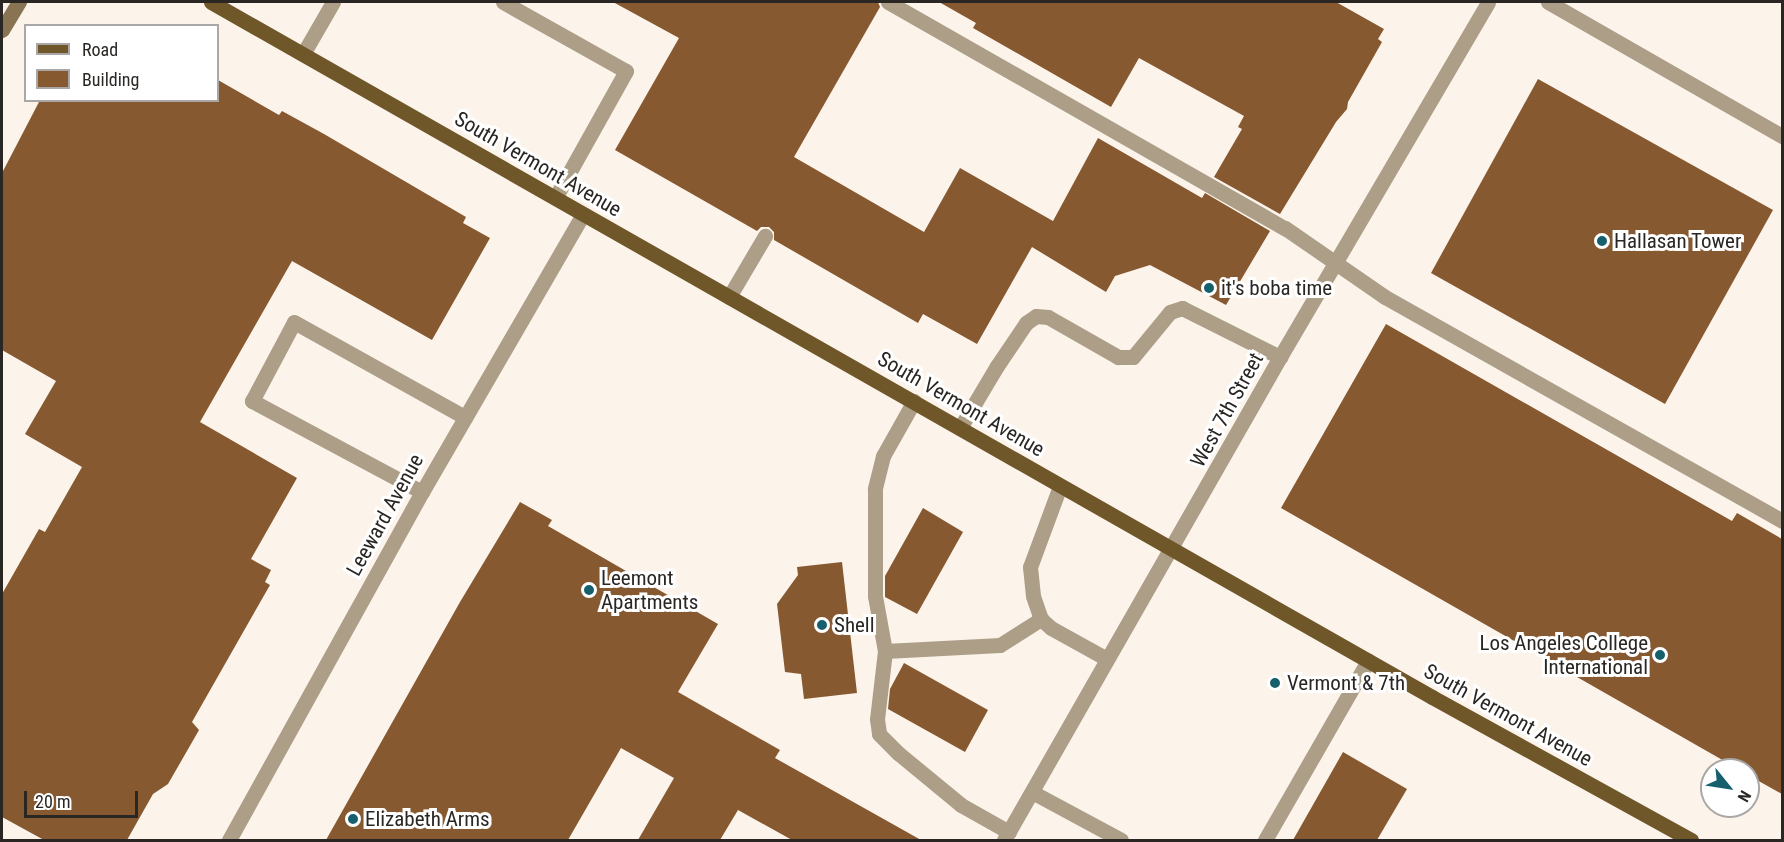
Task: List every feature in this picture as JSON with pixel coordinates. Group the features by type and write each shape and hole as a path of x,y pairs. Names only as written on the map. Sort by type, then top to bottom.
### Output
{"main road":[{"path":"2,30 19,2"},
{"name":"South Vermont Avenue","path":"211,2 1368,661 1691,840"}],"street":[{"path":"303,54 333,2"},
{"path":"503,2 626,71 555,198"},
{"path":"888,2 1285,228 1385,297 1782,521"},
{"name":"West 7th Street","path":"1007,836 1280,357 1488,2"},
{"path":"1548,2 1782,136"},
{"name":"Leeward Avenue","path":"229,840 422,492 583,214"},
{"path":"729,297 765,236"},
{"path":"960,428 1026,323 1036,316 1048,317 1118,357 1133,357 1170,312 1182,309 1280,357"},
{"path":"422,492 252,402 294,322 465,417"},
{"path":"914,401 883,456 876,489 875,596 885,651 876,719 879,734 898,753 962,805 1007,836"},
{"path":"1060,486 1030,567 1033,596 1041,619 1059,634 1107,659"},
{"path":"885,651 1000,645 1041,619"},
{"path":"1265,840 1368,661"},
{"path":"1032,792 1121,840"}],"building":[{"path":"613,2 878,2 880,7 794,157 924,232 960,168 1053,221 1098,138 1202,198 1205,193 1270,231 1226,305 1150,265 1115,276 1106,292 1032,247 977,344 923,314 918,323 774,240 774,232 769,227 761,227 757,231 615,150 679,38"},
{"path":"939,2 1336,2 1384,29 1378,39 1382,42 1348,102 1347,109 1336,122 1280,214 1214,177 1242,129 1238,127 1244,116 1139,58 1111,107 973,28 976,23"},
{"name":"Hallasan Tower","path":"1538,79 1773,210 1665,404 1431,273"},
{"path":"219,81 279,115 282,111 324,134 466,217 463,223 490,238 432,340 292,261 200,422 297,478 251,559 271,570 265,582 270,585 192,722 199,730 168,784 153,794 127,840 44,840 2,817 2,594 39,529 45,532 82,467 25,434 56,381 2,350 2,173 39,102 219,102"},
{"name":"Los Angeles College International","path":"1386,324 1732,521 1737,513 1782,539 1782,794 1760,782 1760,758 1719,758 1281,508"},
{"path":"520,502 552,520 548,526 718,624 678,692 780,750 775,758 921,840 792,840 738,810 720,840 638,840 674,778 621,748 568,840 326,840 460,602"},
{"path":"923,508 963,532 917,614 885,597 885,576"},
{"name":"Shell","path":"842,562 857,693 804,699 801,674 785,672 777,604 798,575 797,567"},
{"path":"904,663 988,710 965,752 888,709 890,689"},
{"path":"1343,752 1407,789 1377,840 1293,840"}],"place":[{"name":"Hallasan Tower","path":"1602,241"},
{"name":"it's boba time","path":"1209,288"},
{"name":"Leemont Apartments","path":"589,590"},
{"name":"Shell","path":"822,625"},
{"name":"Los Angeles College International","path":"1660,655"},
{"name":"Vermont & 7th","path":"1275,683"},
{"name":"Elizabeth Arms","path":"353,819"}]}
